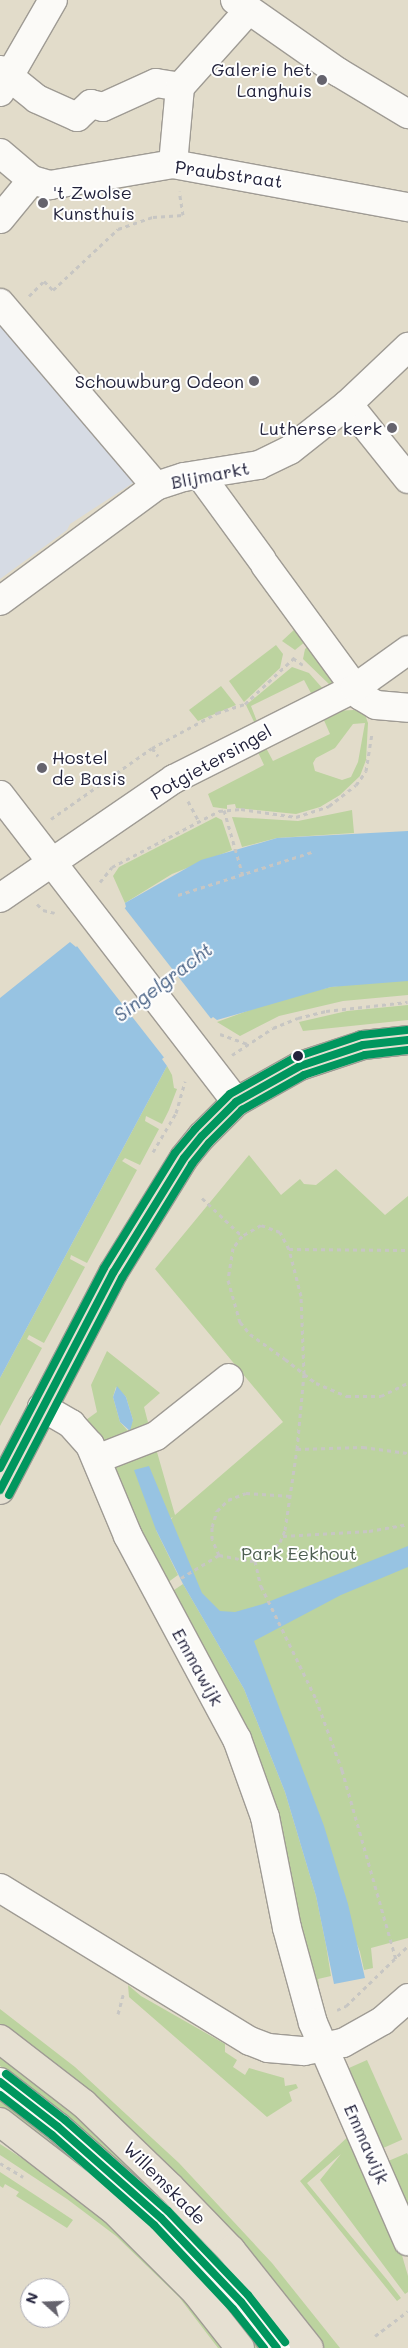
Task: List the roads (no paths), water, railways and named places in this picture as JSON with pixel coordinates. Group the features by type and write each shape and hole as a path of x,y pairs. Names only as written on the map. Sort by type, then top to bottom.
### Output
{"main road":[{"path":"0,1490 113,1273 184,1158 236,1102 300,1066 363,1045 408,1040"},
{"name":"Willemskade","path":"0,2038 84,2104 170,2187 232,2250 309,2348"},
{"path":"0,2122 114,2210 196,2292 240,2348"}],"street":[{"path":"54,0 3,79 77,117 91,104 103,107 156,83 180,87"},
{"path":"174,164 180,87 242,5 338,72 408,114"},
{"name":"Praubstraat","path":"0,153 32,180 50,185 71,183 174,164 408,208"},
{"path":"0,219 32,180"},
{"path":"0,303 156,486"},
{"name":"Blijmarkt","path":"0,601 156,486 200,475 259,465 290,450 348,404 408,347"},
{"path":"348,404 408,479"},
{"path":"200,475 354,688 376,705 408,708"},
{"name":"Potgietersingel","path":"0,898 178,776 354,688 408,650"},
{"path":"0,796 236,1102"},
{"path":"97,1459 156,1436 229,1378"},
{"name":"Emmawijk","path":"42,1407 84,1436 97,1459 114,1506 136,1552 237,1739 265,1817 287,1928 303,1992 323,2047 408,2241"},
{"path":"0,1888 250,2041 278,2050 304,2052 361,2034 382,2021 408,1998"},
{"name":"Willemskade","path":"0,2082 58,2127 161,2218 235,2295 277,2348"}],"water":[{"name":"Singelgracht","path":"408,831 408,981 331,987 217,1020 213,1017 162,1059 167,1066 0,1378 0,998 70,942 76,947 126,907 125,903 201,860 277,838"},
{"path":"117,1386 126,1397 133,1420 130,1431 120,1422 113,1397"},
{"path":"149,1466 202,1593 220,1611 235,1612 263,1604 408,1546 408,1567 341,1595 254,1641 324,1826 348,1904 365,1978 334,1984 316,1896 285,1792 244,1689 183,1584 156,1530 134,1470"}],"place":[{"name":"Galerie het Langhuis","path":"322,80"},
{"name":"'t Zwolse Kunsthuis","path":"43,203"},
{"name":"Schouwburg Odeon","path":"254,381"},
{"name":"Lutherse kerk","path":"392,428"},
{"name":"Hostel de Basis","path":"42,768"}],"park label":[{"name":"Park Eekhout","path":"299,1553"}]}
